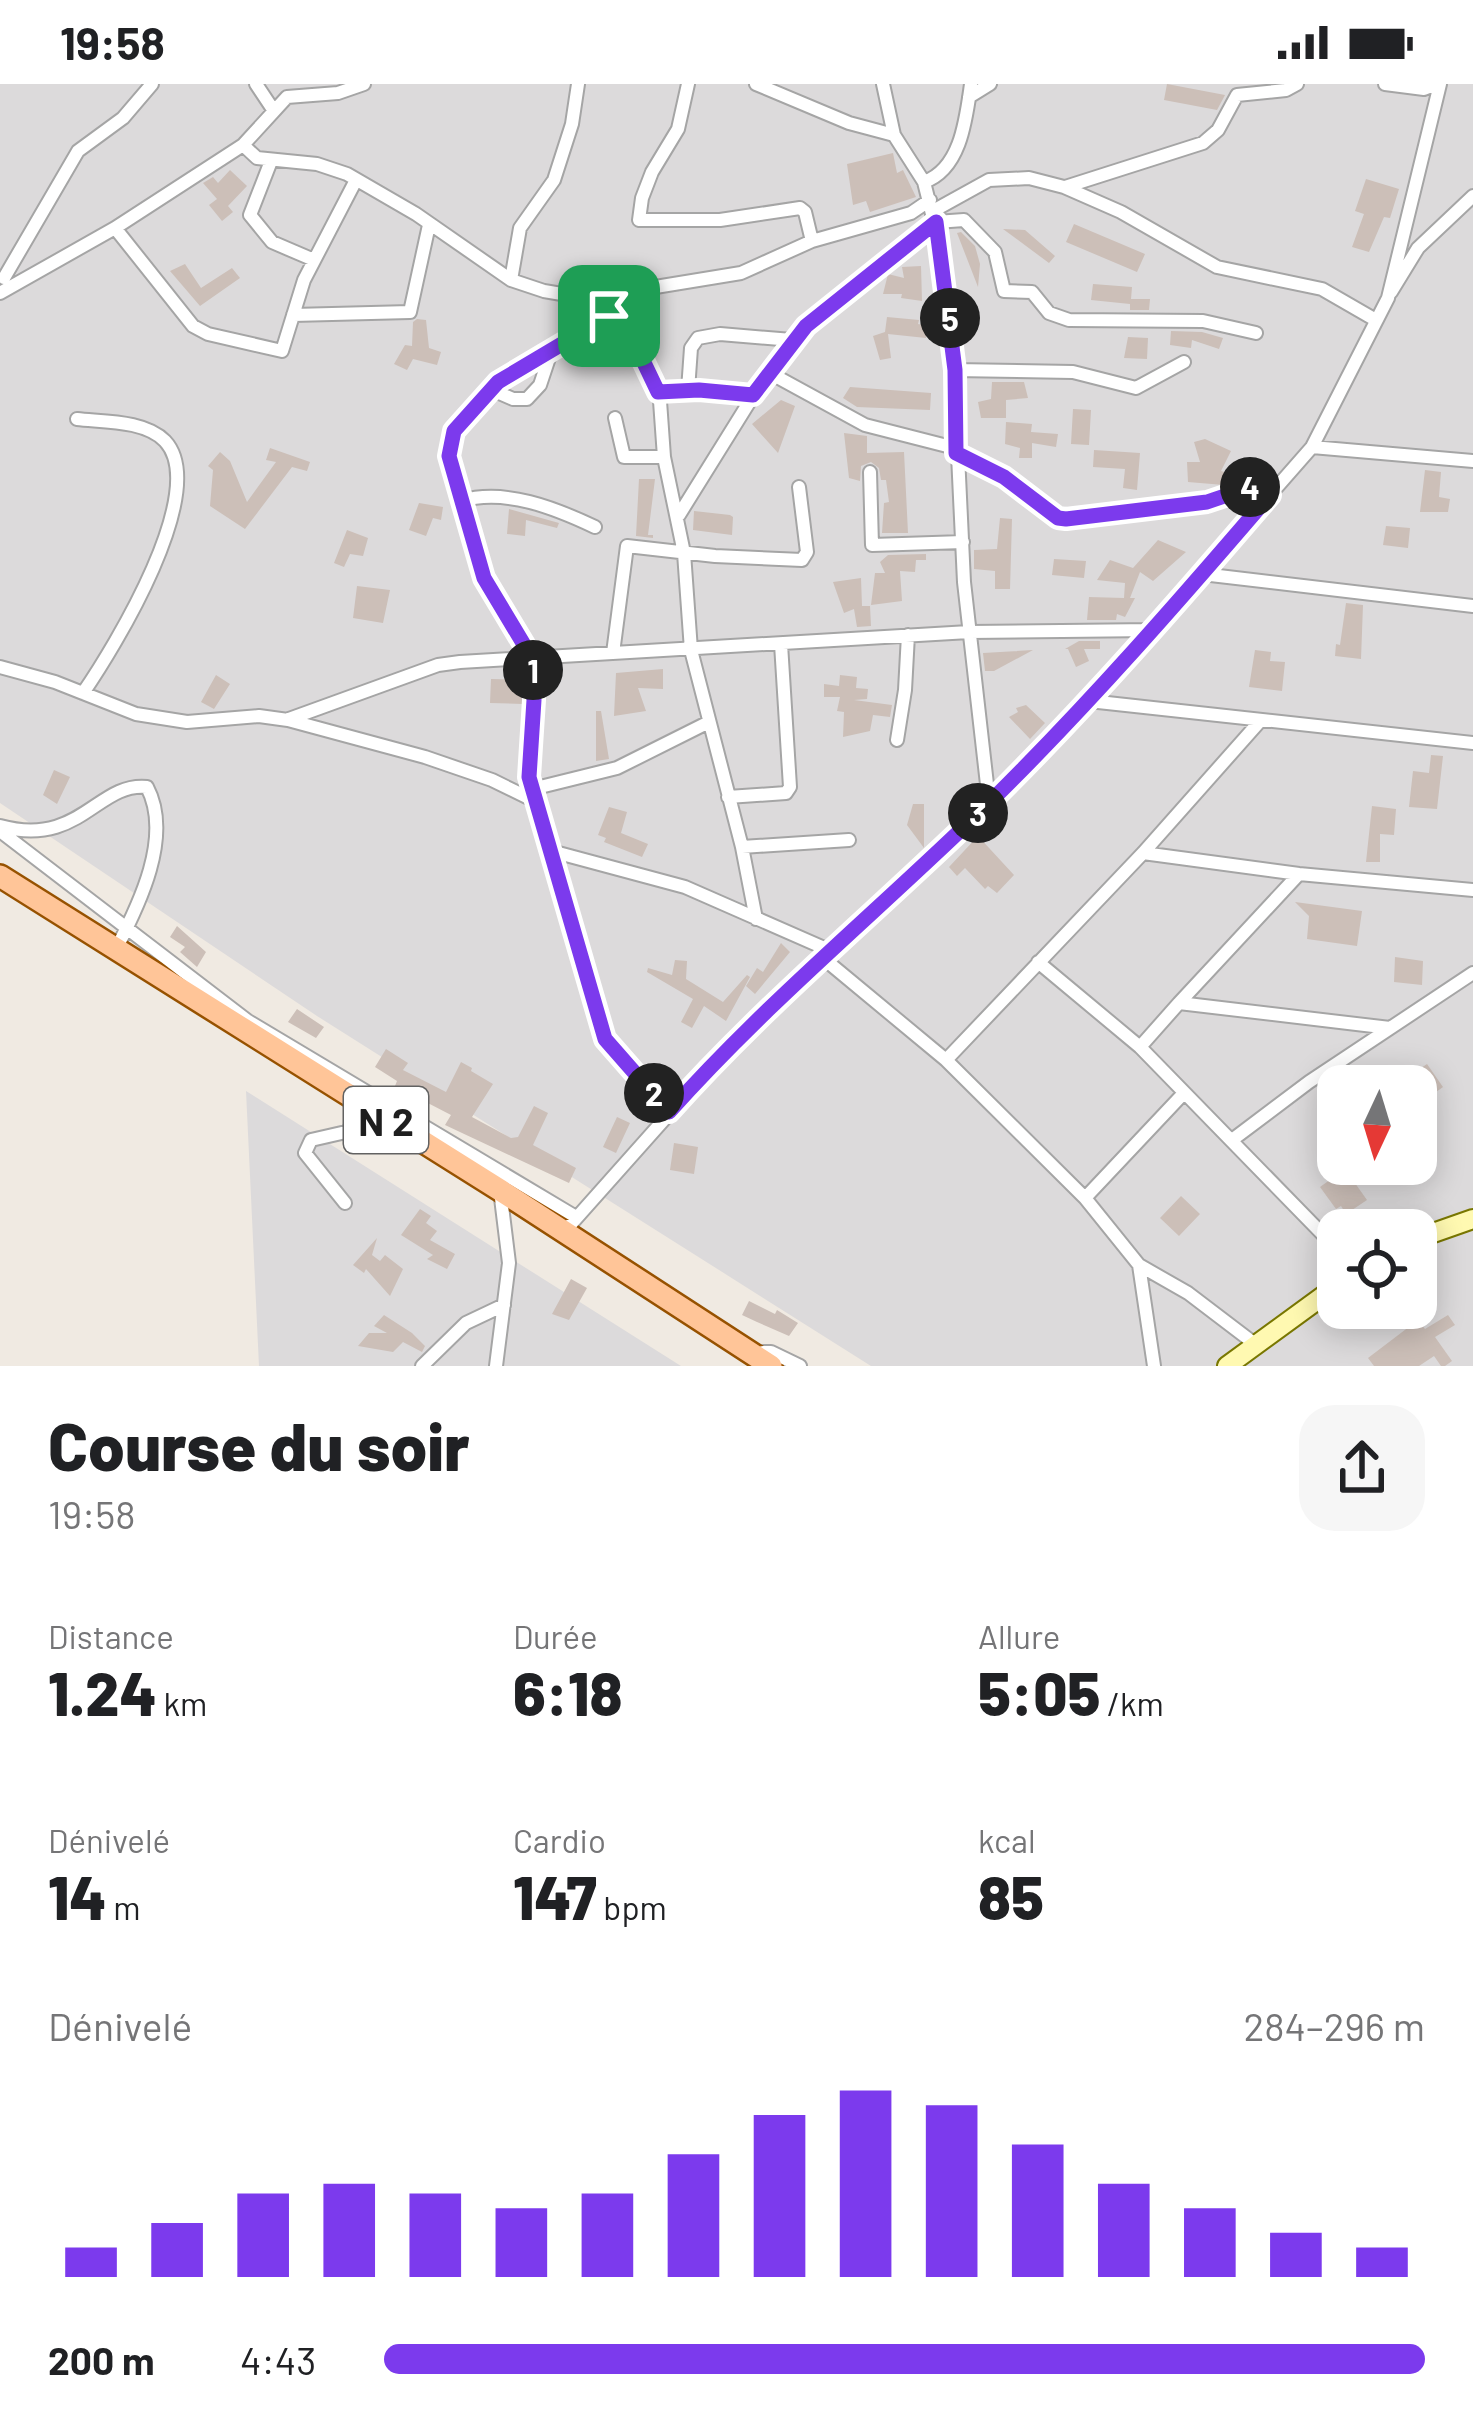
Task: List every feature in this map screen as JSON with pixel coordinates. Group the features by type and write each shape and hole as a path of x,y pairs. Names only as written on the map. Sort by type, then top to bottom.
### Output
{"main road":[{"name":"N 2","path":"0,876 500,1190 570,1225 763,1363"}],"street":[{"path":"3,284 78,151 123,118 152,84"},
{"path":"256,84 274,111"},
{"path":"511,280 520,228 554,180 572,124 578,84"},
{"path":"688,84 678,129 652,172 639,220 720,220 800,208 812,241"},
{"path":"756,84 849,123 894,135"},
{"path":"884,84 894,135 924,182 933,211 955,370 955,451 969,632 989,802"},
{"path":"924,182 951,164 970,90 990,84"},
{"path":"1064,187 1203,142 1218,130 1238,95 1286,90 1297,84"},
{"path":"1385,84 1424,89 1438,84"},
{"path":"1388,298 1438,84"},
{"path":"3,284 115,228 243,145 291,95 338,93 360,85"},
{"path":"243,145 253,157 326,166 356,180 511,280 592,299 609,316"},
{"path":"271,161 250,215 272,242 314,260"},
{"path":"679,514 792,340 933,211 997,178 1029,178 1064,187 1121,212 1217,267 1322,289 1374,319"},
{"path":"115,228 199,330 282,352 314,260 356,180"},
{"path":"0,829 248,1021 570,1225 742,1032 989,802 1153,630 1312,447 1374,319 1418,248 1473,196"},
{"path":"756,919 691,650 679,514 664,457 658,392 637,348 632,291 736,274 812,241 910,212 933,211 964,220 995,252 1004,291 1032,292 1041,307 1058,318 1203,320 1256,333"},
{"path":"293,315 410,312 429,225"},
{"path":"631,311 609,316 490,389 454,431 449,456 484,578 532,658 529,760 533,795 605,1039 669,1112"},
{"path":"688,390 691,348 698,338 720,334 792,340"},
{"path":"490,389 512,399 527,399 541,385 551,352"},
{"path":"955,370 1073,372 1136,388 1184,362"},
{"path":"768,372 865,425 955,451 982,464 1058,518 1207,502 1254,486 1270,495"},
{"path":"658,392 753,395"},
{"path":"615,418 624,457 664,457"},
{"path":"76,419 122,424 163,439 178,472 177,494 150,575 135,609 83,693"},
{"path":"1312,447 1473,460"},
{"path":"870,472 872,545 963,542"},
{"path":"614,653 627,546 802,560 807,552 799,487"},
{"path":"460,501 487,496 544,505 595,527"},
{"path":"1202,574 1473,606"},
{"path":"288,720 437,665 969,632 1153,630"},
{"path":"897,740 908,635"},
{"path":"728,796 786,793 790,787 781,644"},
{"path":"0,667 136,714 187,722 260,716 288,720 425,757 533,795 616,768 709,722"},
{"path":"1089,701 1473,743"},
{"path":"946,1060 1143,853 1261,720"},
{"path":"0,829 50,830 71,824 133,787 147,788 152,794 156,832 153,854 116,949"},
{"path":"742,847 849,840"},
{"path":"551,851 686,887 827,955 946,1060 1085,1198 1138,1264 1188,1293 1255,1344"},
{"path":"1143,853 1473,890"},
{"path":"1140,1047 1299,874"},
{"path":"1037,962 1140,1047 1317,1228"},
{"path":"1232,1141 1473,974"},
{"path":"1179,1003 1390,1028"},
{"path":"1085,1198 1183,1094"},
{"path":"345,1203 305,1153 306,1145 358,1126 373,1112"},
{"path":"496,1366 509,1244 500,1190"},
{"path":"1437,1232 1473,1219"},
{"path":"1138,1264 1154,1366"},
{"path":"1227,1366 1317,1300"},
{"path":"422,1366 466,1323 504,1305"},
{"path":"763,1363 764,1352 771,1352 800,1366"}],"shaded area":[{"path":"0,84 1473,84 1473,1366 871,1366 317,1016 0,803"},
{"path":"246,1091 681,1366 259,1366"}],"building":[{"path":"1167,84 1225,95 1217,110 1164,100"},
{"path":"893,153 897,173 903,170 916,197 870,212 866,201 853,205 847,164"},
{"path":"230,170 247,186 228,206 233,212 222,221 209,205 217,199 203,183 213,177 218,183"},
{"path":"1366,179 1399,189 1390,218 1384,217 1369,252 1352,247 1364,214 1355,211"},
{"path":"1074,224 1145,254 1137,272 1066,242"},
{"path":"1003,229 1025,230 1055,256 1049,263"},
{"path":"957,233 975,246 980,264 978,287"},
{"path":"185,264 201,288 232,268 240,278 200,306 170,271"},
{"path":"921,266 922,301 883,294 888,274 904,278 902,267"},
{"path":"1093,284 1132,287 1131,299 1150,299 1149,310 1091,300"},
{"path":"887,317 919,320 918,324 928,326 926,338 888,334 891,358 880,360 873,336 885,332"},
{"path":"417,319 426,320 429,348 441,352 437,365 413,359 407,370 394,364 405,345 412,346"},
{"path":"1171,331 1223,338 1219,349 1192,340 1191,348 1170,345"},
{"path":"1128,337 1148,338 1147,359 1124,358"},
{"path":"992,382 1024,382 1028,398 1006,400 1006,418 981,418 978,402 991,399"},
{"path":"850,387 931,393 930,410 857,407 843,398"},
{"path":"781,400 795,406 778,453 752,424"},
{"path":"1073,409 1091,410 1089,445 1071,444"},
{"path":"1006,422 1032,424 1031,432 1058,434 1056,447 1032,443 1032,458 1019,458 1020,448 1005,444"},
{"path":"844,433 867,436 867,453 904,452 908,533 882,533 884,503 889,502 886,480 881,480 879,468 871,462 861,466 860,481 849,478"},
{"path":"1205,439 1231,451 1221,471 1238,476 1237,481 1224,485 1188,482 1187,462 1200,462 1194,442"},
{"path":"270,448 310,462 307,471 292,467 245,529 210,506 213,470 208,466 220,452 230,461 247,502 276,462 266,460"},
{"path":"1094,450 1140,453 1137,490 1123,488 1125,469 1093,467"},
{"path":"1425,470 1441,472 1439,497 1450,499 1448,512 1420,512"},
{"path":"639,479 655,479 648,535 653,538 636,536"},
{"path":"419,503 443,507 441,520 433,518 426,536 409,530"},
{"path":"509,509 559,523 557,528 526,520 525,536 507,534"},
{"path":"694,511 730,515 732,535 693,530"},
{"path":"1000,518 1012,519 1010,589 995,589 995,571 974,569 974,550 997,549"},
{"path":"1386,526 1410,528 1408,548 1383,545"},
{"path":"347,530 368,538 363,556 350,554 344,567 334,563"},
{"path":"1158,540 1186,552 1153,581 1140,572 1125,617 1117,614 1116,620 1087,620 1089,597 1124,598 1125,583 1097,580 1110,560 1133,568"},
{"path":"926,554 926,560 916,560 915,572 900,571 902,601 871,605 875,573 885,573 880,562 888,555"},
{"path":"1054,559 1086,561 1084,578 1052,575"},
{"path":"861,578 862,606 870,606 871,626 857,627 854,609 844,613 833,582"},
{"path":"357,586 390,590 383,623 353,618"},
{"path":"1346,603 1363,605 1361,659 1335,656"},
{"path":"1079,641 1100,641 1100,649 1084,649 1089,661 1076,667 1065,649"},
{"path":"1033,650 994,671 985,671 983,653"},
{"path":"1255,650 1271,652 1270,661 1285,662 1282,691 1249,687"},
{"path":"663,669 663,689 638,688 646,711 614,716 616,673"},
{"path":"216,675 230,684 214,709 201,702"},
{"path":"840,675 857,677 856,688 868,689 867,699 854,700 892,705 890,717 873,715 870,731 843,737 844,712 837,711 840,697 824,697 824,684 839,686"},
{"path":"491,679 523,680 523,704 490,703"},
{"path":"1026,705 1045,723 1030,739 1009,717"},
{"path":"596,711 601,711 609,759 596,761"},
{"path":"1431,755 1443,756 1437,809 1409,807 1413,771 1429,773"},
{"path":"54,770 70,777 57,804 43,795"},
{"path":"913,804 924,804 924,848 907,825"},
{"path":"1372,806 1396,809 1394,835 1380,834 1380,862 1366,862"},
{"path":"609,807 627,812 621,833 648,844 642,857 598,835"},
{"path":"978,836 1014,875 997,893 988,886 985,889 965,868 957,876 949,867"},
{"path":"1295,902 1362,911 1357,946 1307,939 1309,916"},
{"path":"177,926 206,952 197,967 180,952 185,947 170,937"},
{"path":"781,943 790,952 755,994 746,986 757,968 763,972"},
{"path":"1395,957 1423,961 1422,985 1394,982"},
{"path":"675,960 687,961 686,979 723,1002 750,977 726,1021 704,1006 692,1028 681,1022 693,999 647,972 648,968 672,975"},
{"path":"297,1009 324,1027 316,1038 288,1022"},
{"path":"386,1049 408,1063 403,1070 446,1092 461,1062 472,1068 493,1084 472,1117 511,1138 518,1137 534,1106 548,1113 533,1145 576,1168 569,1183 445,1125 451,1115 395,1086 397,1081 375,1067"},
{"path":"617,1117 630,1123 616,1153 603,1147"},
{"path":"674,1143 698,1147 694,1174 670,1170"},
{"path":"1356,1185 1367,1200 1354,1209 1336,1209 1320,1187"},
{"path":"1181,1196 1200,1214 1179,1236 1160,1218"},
{"path":"420,1209 431,1216 426,1223 437,1231 430,1240 455,1254 447,1269 427,1259 433,1255 401,1235"},
{"path":"377,1238 372,1255 380,1261 385,1255 403,1269 390,1296 366,1269 364,1273 353,1265"},
{"path":"571,1279 587,1288 569,1320 552,1314"},
{"path":"749,1301 798,1323 789,1336 757,1322 742,1315"},
{"path":"384,1315 412,1333 425,1346 422,1352 403,1342 393,1352 358,1346 369,1333 387,1333 374,1326"},
{"path":"1448,1315 1455,1325 1435,1337 1452,1361 1445,1366 1434,1356 1419,1366 1374,1366 1368,1358 1406,1329 1437,1329 1437,1322"}],"route":[{"path":"936,222 955,370 956,453 1004,477 1058,518 1207,502 1254,486 1270,495 1089,701 989,802 742,1032 669,1112 605,1039 529,777 532,658 484,578 449,456 454,431 498,382 609,316 631,311 637,348 658,392 753,395 806,326 936,222"}]}
